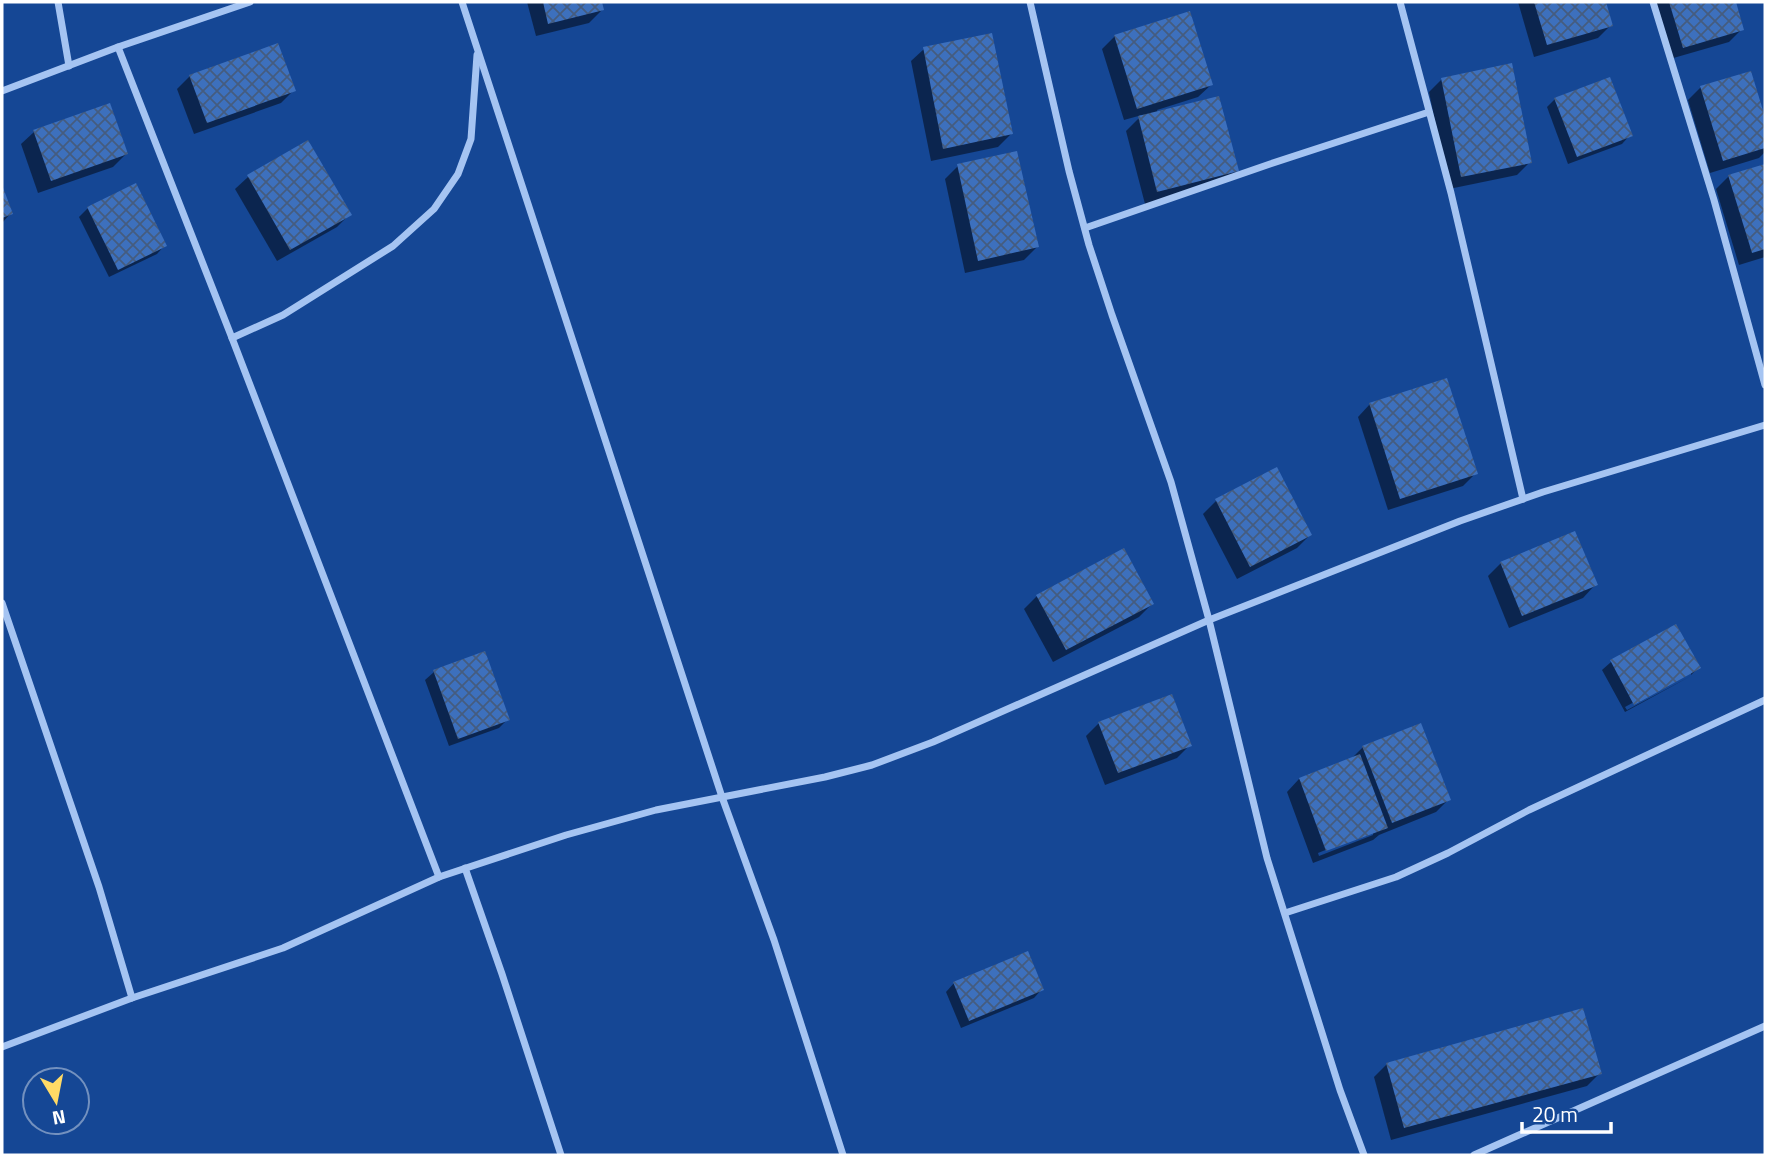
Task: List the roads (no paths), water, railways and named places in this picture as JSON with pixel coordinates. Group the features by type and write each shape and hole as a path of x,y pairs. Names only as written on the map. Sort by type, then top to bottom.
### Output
{"street":[{"path":"58,2 69,66"},
{"path":"2,91 118,47 250,2"},
{"path":"462,2 722,797 774,940 843,1155"},
{"path":"1030,2 1069,172 1085,228 1112,315 1171,482 1209,620 1255,813 1340,1090 1364,1155"},
{"path":"1400,2 1451,193 1523,499"},
{"path":"1653,2 1714,200 1765,385"},
{"path":"118,47 233,338 439,877"},
{"path":"233,338 283,315 393,246 434,209 458,174 471,139 478,51"},
{"path":"1085,228 1429,111"},
{"path":"2,1047 132,998 283,948 439,877 566,835 656,810 825,777 872,765 933,742 1209,620 1460,521 1765,425"},
{"path":"2,603 99,887 132,998"},
{"path":"1285,913 1396,877 1541,804 1765,700"},
{"path":"465,868 561,1155"},
{"path":"1474,1155 1765,1026"}]}
